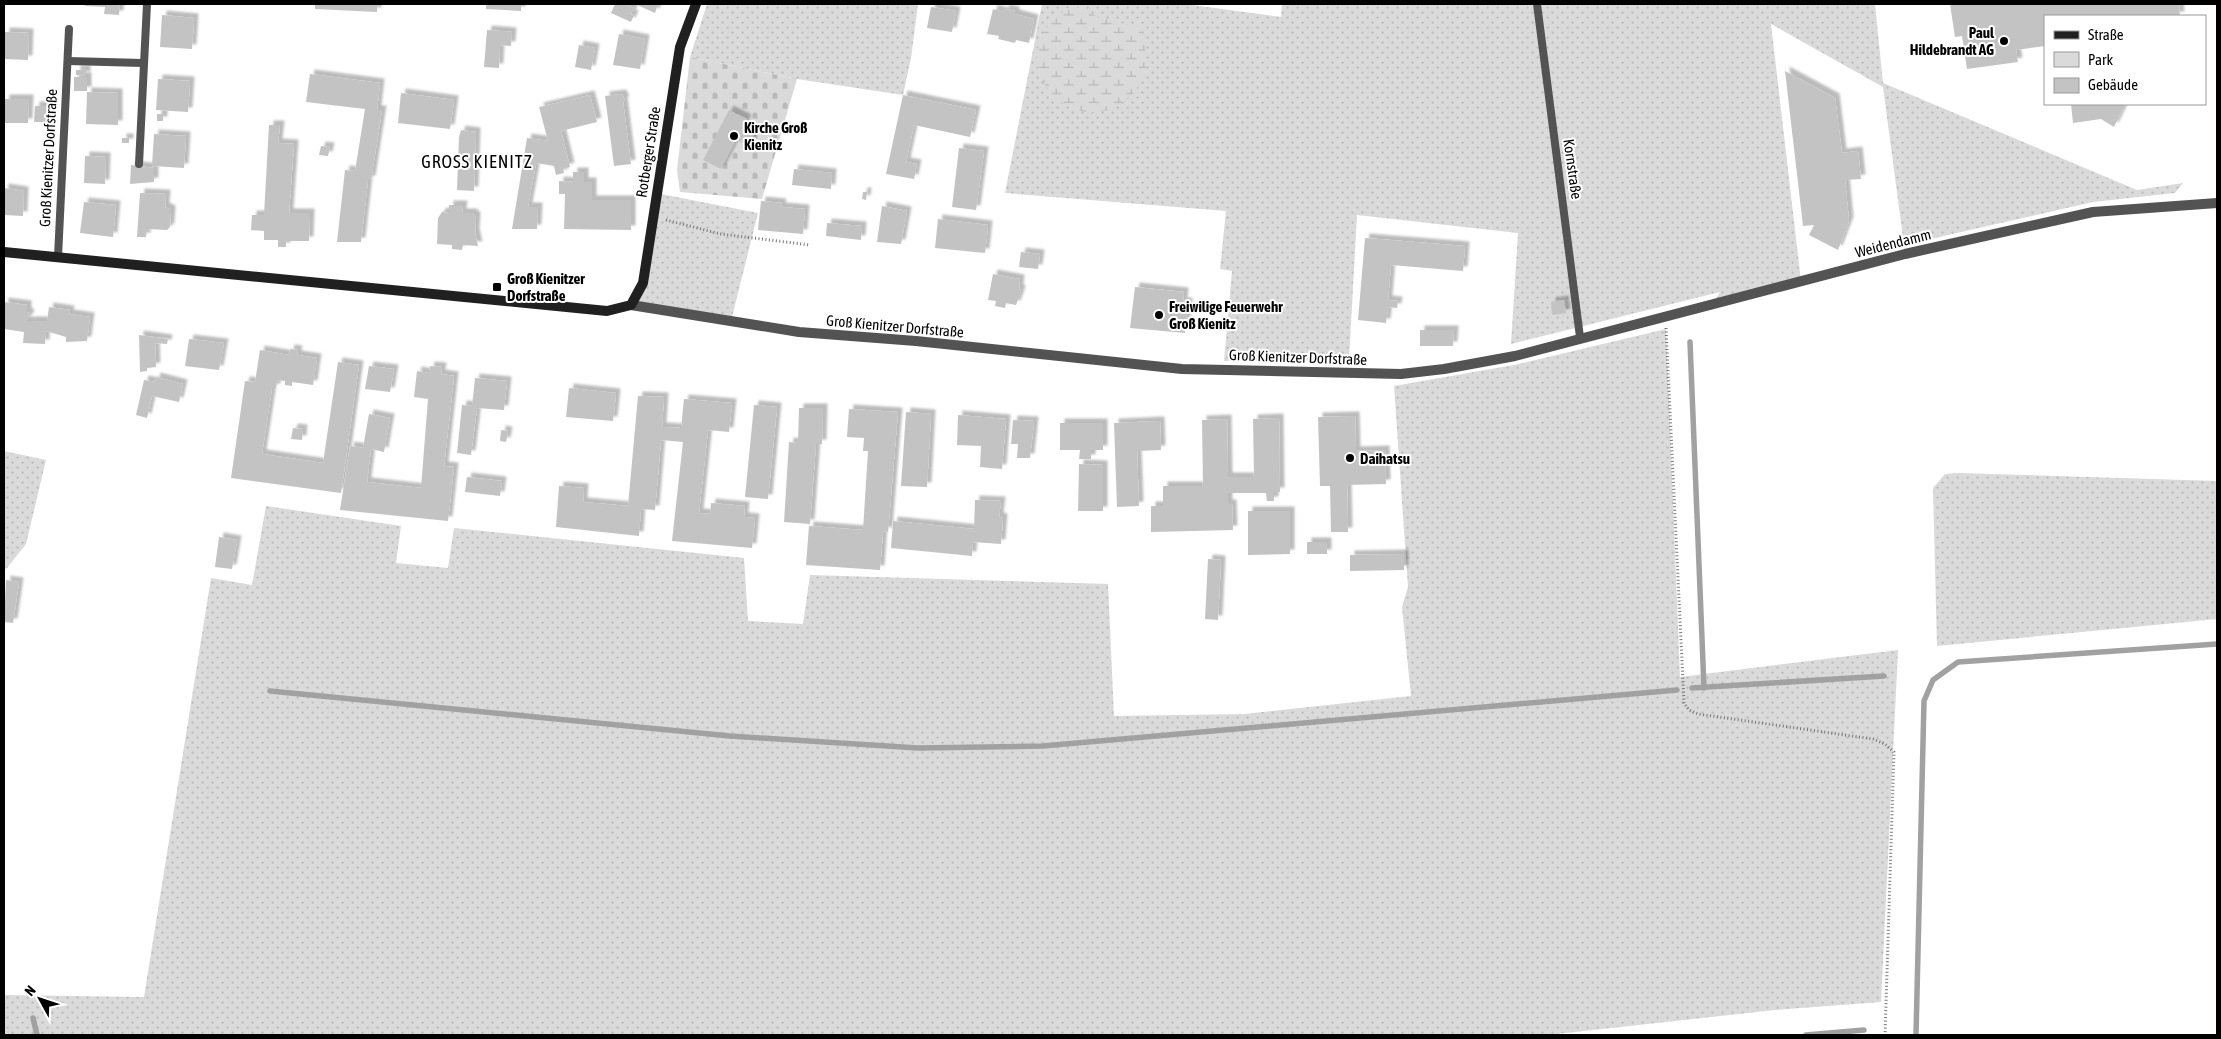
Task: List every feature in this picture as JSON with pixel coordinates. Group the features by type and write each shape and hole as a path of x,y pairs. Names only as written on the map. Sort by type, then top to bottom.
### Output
{"main road":[{"name":"Rotberger Straße","path":"631,305 643,283 680,47 696,4"},
{"name":"Groß Kienitzer Dorfstraße","path":"4,252 608,312 631,305"}],"street":[{"name":"Weidendamm","path":"1580,337 1905,254 2093,212 2217,203"},
{"name":"Groß Kienitzer Dorfstraße","path":"631,305 799,332 916,341 1192,369 1401,374 1485,362 1580,337"}],"lane":[{"path":"139,164 147,4"},
{"name":"Kornstraße","path":"1537,4 1580,337"},
{"name":"Groß Kienitzer Dorfstraße","path":"58,257 69,29"},
{"path":"68,61 143,63"}],"path":[{"path":"653,217 721,234 810,245"},
{"path":"1665,315 1684,704 1689,710 1698,714 1872,739 1885,744 1894,752 1885,1035"}],"green space":[{"path":"707,4 918,4 911,58 903,95 797,79 690,57"},
{"path":"1042,4 1185,4 1281,17 1282,4 1875,4 1883,83 2137,190 2183,183 2175,193 2093,202 1904,245 1883,87 1771,24 1801,281 1713,304 1720,292 1511,344 1518,233 1357,215 1349,360 1224,361 1232,271 1220,269 1226,211 1005,193"},
{"path":"1071,6 1085,9 1099,18 1139,27 1146,51 1144,73 1137,88 1115,107 1092,112 1070,107 1052,94 1040,74 1038,51 1047,28"},
{"path":"690,57 797,79 762,199 680,192 677,170"},
{"path":"661,194 758,213 731,321 638,305"},
{"path":"1666,329 1680,677 1898,650 1881,1002 1775,1010 1548,1035 4,1035 4,995 144,997 211,578 252,585 266,506 401,526 396,563 448,568 454,528 744,558 748,621 803,624 810,575 1108,584 1114,716 1245,714 1411,696 1402,607 1408,587 1394,386 1514,365"},
{"path":"4,451 46,460 26,544 7,568 4,569"},
{"path":"1945,474 2217,481 2217,619 1937,646 1933,488"}],"building":[{"path":"85,4 120,4 119,15 104,14 105,7 85,6"},
{"path":"315,4 377,4 377,12 315,9"},
{"path":"486,4 521,4 521,11 486,9"},
{"path":"615,4 624,4 634,8 631,14 634,15 631,22 611,13"},
{"path":"635,4 658,4 655,13"},
{"name":"Paul Hildebrandt AG","path":"1950,4 2179,4 2180,15 2044,15 2044,46 2016,50 2018,62 1967,69 1962,36 1955,37"},
{"path":"931,7 956,11 952,32 927,28"},
{"path":"993,9 1004,12 1005,9 1015,11 1015,14 1034,19 1029,43 1016,40 1015,43 998,39 999,36 987,34"},
{"path":"162,15 194,18 192,49 160,47"},
{"path":"487,30 512,32 511,46 500,45 499,68 484,67"},
{"path":"5,32 29,33 28,60 4,59"},
{"path":"619,34 645,39 640,69 613,65"},
{"path":"579,45 595,48 591,70 575,67"},
{"path":"76,70 86,70 86,76 76,75"},
{"path":"1785,71 1835,98 1842,153 1858,151 1861,179 1845,180 1849,221 1838,250 1809,235 1814,225 1803,226"},
{"path":"310,74 380,83 377,110 382,110 371,180 368,180 361,242 337,242 345,170 355,171 365,109 306,102"},
{"path":"74,77 87,77 87,91 74,91"},
{"path":"158,79 190,81 188,112 156,110"},
{"path":"87,92 118,93 118,125 86,124"},
{"path":"401,93 454,100 450,129 398,123"},
{"path":"622,94 625,101 623,101 631,164 614,166 605,96"},
{"path":"590,95 597,122 561,131 570,167 563,169 564,173 556,175 554,166 536,163 528,207 538,207 537,229 512,229 527,138 548,141 539,107"},
{"path":"903,95 976,110 970,137 914,125 906,162 917,164 914,179 886,174"},
{"path":"5,99 29,99 28,123 4,123"},
{"path":"2071,105 2125,105 2114,127 2101,119 2073,123"},
{"path":"35,106 48,106 48,122 34,122"},
{"name":"Kirche Groß Kienitz","path":"729,110 747,119 743,127 755,133 748,146 736,140 721,169 703,160"},
{"path":"157,114 163,114 163,121 157,121"},
{"path":"269,125 280,125 278,143 294,144 289,213 310,213 309,241 286,241 286,247 278,247 278,240 264,240 264,231 251,230 252,215 264,215"},
{"path":"461,130 476,132 474,191 457,190 459,137"},
{"path":"154,134 186,136 184,168 152,166"},
{"path":"122,138 129,138 129,143 122,143"},
{"path":"321,146 330,147 328,156 319,155"},
{"path":"959,148 984,151 976,210 952,207"},
{"path":"85,156 106,157 105,184 84,183"},
{"path":"131,165 154,168 154,182 130,184"},
{"path":"794,169 832,173 831,189 792,185"},
{"path":"573,172 584,172 584,182 592,182 592,200 631,200 631,230 564,229 565,194 559,194 559,181 573,182"},
{"path":"4,188 24,191 23,216 4,215"},
{"path":"863,192 867,192 866,200 862,199"},
{"path":"140,193 166,194 165,207 171,210 170,227 167,230 147,229 146,237 137,237"},
{"path":"761,201 782,203 781,207 805,209 803,234 758,230"},
{"path":"84,202 116,205 113,237 80,233"},
{"path":"449,205 463,205 462,213 472,213 476,217 475,233 478,246 463,245 462,250 452,249 452,245 437,244 438,218 442,212 449,213"},
{"path":"882,206 907,211 901,244 877,242"},
{"path":"938,219 988,225 985,253 935,248"},
{"path":"827,223 862,226 861,240 826,236"},
{"path":"1365,238 1465,246 1463,271 1391,265 1388,300 1398,301 1397,308 1388,307 1386,323 1358,320"},
{"path":"1021,252 1040,254 1038,269 1019,267"},
{"path":"993,274 1020,279 1019,288 1021,291 1016,305 1006,303 1005,308 995,306 996,301 988,300"},
{"name":"Freiwilige Feuerwehr Groß Kienitz","path":"1135,287 1184,292 1183,302 1188,302 1185,333 1130,328"},
{"path":"1564,300 1566,313 1552,315 1551,302"},
{"path":"4,302 27,305 27,312 30,314 25,321 47,321 49,307 70,310 69,314 90,317 87,341 66,342 66,337 46,331 45,344 23,343 24,332 4,329"},
{"path":"1420,330 1454,330 1453,346 1420,346"},
{"path":"139,335 168,339 167,344 155,343 156,367 147,368 147,371 140,372"},
{"path":"189,339 224,343 219,370 185,366"},
{"path":"290,349 298,350 297,355 317,358 313,385 292,382 292,386 285,385 285,381 277,380 276,388 272,388 262,454 323,463 338,362 359,365 341,493 231,478 245,381 255,382 260,350 289,355"},
{"path":"369,366 394,369 390,392 365,389"},
{"path":"430,366 442,367 441,374 454,376 444,466 454,467 448,521 340,510 350,446 363,448 369,414 390,418 384,452 371,449 367,482 421,488 428,399 414,397 417,371 429,373"},
{"path":"156,377 183,384 179,402 152,396 147,418 136,415 144,380 155,382"},
{"path":"475,378 507,381 504,410 477,408 471,455 457,453 462,405 472,406"},
{"path":"569,388 616,393 613,421 566,417"},
{"path":"638,396 664,397 662,427 681,428 684,399 732,403 729,432 708,430 699,513 710,514 711,503 745,506 744,517 755,518 752,548 672,541 683,442 661,440 655,510 641,509 639,536 556,527 559,486 584,488 583,502 628,506"},
{"path":"754,405 777,407 768,499 745,497"},
{"path":"799,408 823,408 822,444 816,444 810,524 784,522 789,442 798,443"},
{"path":"849,409 898,412 888,532 883,531 880,570 806,565 809,526 863,530 868,451 863,451 864,438 847,437"},
{"path":"906,412 931,414 927,487 901,486"},
{"path":"958,415 1006,419 1002,469 980,467 981,446 957,445"},
{"path":"1355,416 1356,451 1385,450 1386,484 1347,485 1348,532 1331,532 1330,486 1320,486 1318,417"},
{"path":"1279,418 1280,492 1274,492 1274,501 1267,501 1266,493 1228,493 1228,504 1232,504 1233,530 1151,532 1151,506 1163,506 1163,486 1203,486 1202,420 1227,419 1228,477 1254,477 1253,419"},
{"path":"1013,420 1034,421 1030,458 1017,458 1018,444 1011,444"},
{"path":"1160,421 1161,450 1137,451 1139,506 1117,507 1114,423"},
{"path":"1060,423 1103,423 1103,450 1091,450 1091,459 1079,459 1080,450 1060,450"},
{"path":"293,428 303,429 302,440 291,439"},
{"path":"501,430 508,431 506,442 500,441"},
{"path":"1079,464 1103,465 1103,511 1078,511"},
{"path":"467,477 502,481 500,496 465,492"},
{"path":"975,500 1001,501 999,517 1003,518 1001,544 973,542 972,556 891,548 893,521 974,529"},
{"path":"1248,511 1290,511 1290,554 1248,555"},
{"path":"219,537 237,540 232,569 215,567"},
{"path":"1307,542 1327,542 1327,554 1307,554"},
{"path":"1404,554 1404,570 1350,571 1350,555"},
{"path":"1208,559 1221,560 1218,620 1205,619"},
{"path":"6,580 19,582 13,623 4,622"}],"waterway":[{"path":"1690,342 1704,688"},
{"path":"1916,1035 1924,701 1933,680 1958,662 2217,644"},
{"path":"1692,688 1884,676"},
{"path":"270,691 730,736 918,748 1043,746 1677,690"},
{"path":"33,1018 37,1035"},
{"path":"1806,1035 1864,1030"}],"place":[{"name":"Paul Hildebrandt AG","path":"2004,41"},
{"name":"Kirche Groß Kienitz","path":"734,136"},
{"name":"Groß Kienitzer Dorfstraße","path":"497,287"},
{"name":"Freiwilige Feuerwehr Groß Kienitz","path":"1159,315"},
{"name":"Daihatsu","path":"1350,458"}],"district":[{"name":"GROSS KIENITZ","path":"477,161"}]}
